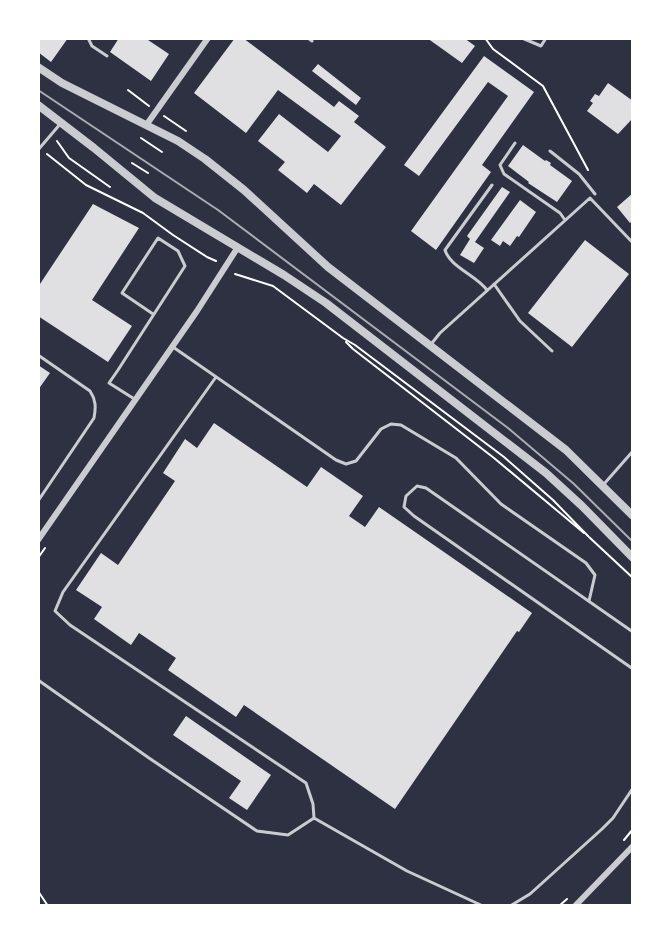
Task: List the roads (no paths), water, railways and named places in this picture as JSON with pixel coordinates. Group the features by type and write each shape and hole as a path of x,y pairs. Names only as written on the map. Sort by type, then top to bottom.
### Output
{"street":[{"path":"147,124 208,38"},
{"path":"38,67 62,83 178,141 205,159 244,190 328,267 566,450 633,516"},
{"path":"38,105 155,198 326,303 546,473 633,558"},
{"path":"38,540 173,347 238,247"},
{"path":"575,906 633,846"}],"lane":[{"path":"88,38 92,46 107,56"},
{"path":"522,38 541,46 546,38"},
{"path":"39,150 61,123"},
{"path":"515,143 500,165 504,174 560,213 565,220"},
{"path":"550,151 579,174 595,194"},
{"path":"487,290 480,281 447,257 445,250 492,185"},
{"path":"431,345 440,333 590,198 632,240"},
{"path":"136,400 109,383 185,266 178,251 158,238 122,293 153,314"},
{"path":"494,284 520,321 552,351"},
{"path":"173,347 346,464 356,461 381,429 391,424 401,425 421,435 456,458 501,504 586,563 595,575 589,601"},
{"path":"38,355 90,391 96,407 94,418 38,501"},
{"path":"216,377 63,592 55,611 70,625 306,783 314,818"},
{"path":"603,485 633,451"},
{"path":"633,632 426,488 417,486 406,496 404,507 414,516 633,669"},
{"path":"38,680 257,831 288,835 314,818"},
{"path":"510,906 530,894 602,829 633,788"},
{"path":"314,818 407,871 483,906"}],"tram line":[{"path":"38,90 218,210 508,428 574,484 633,542"}]}
